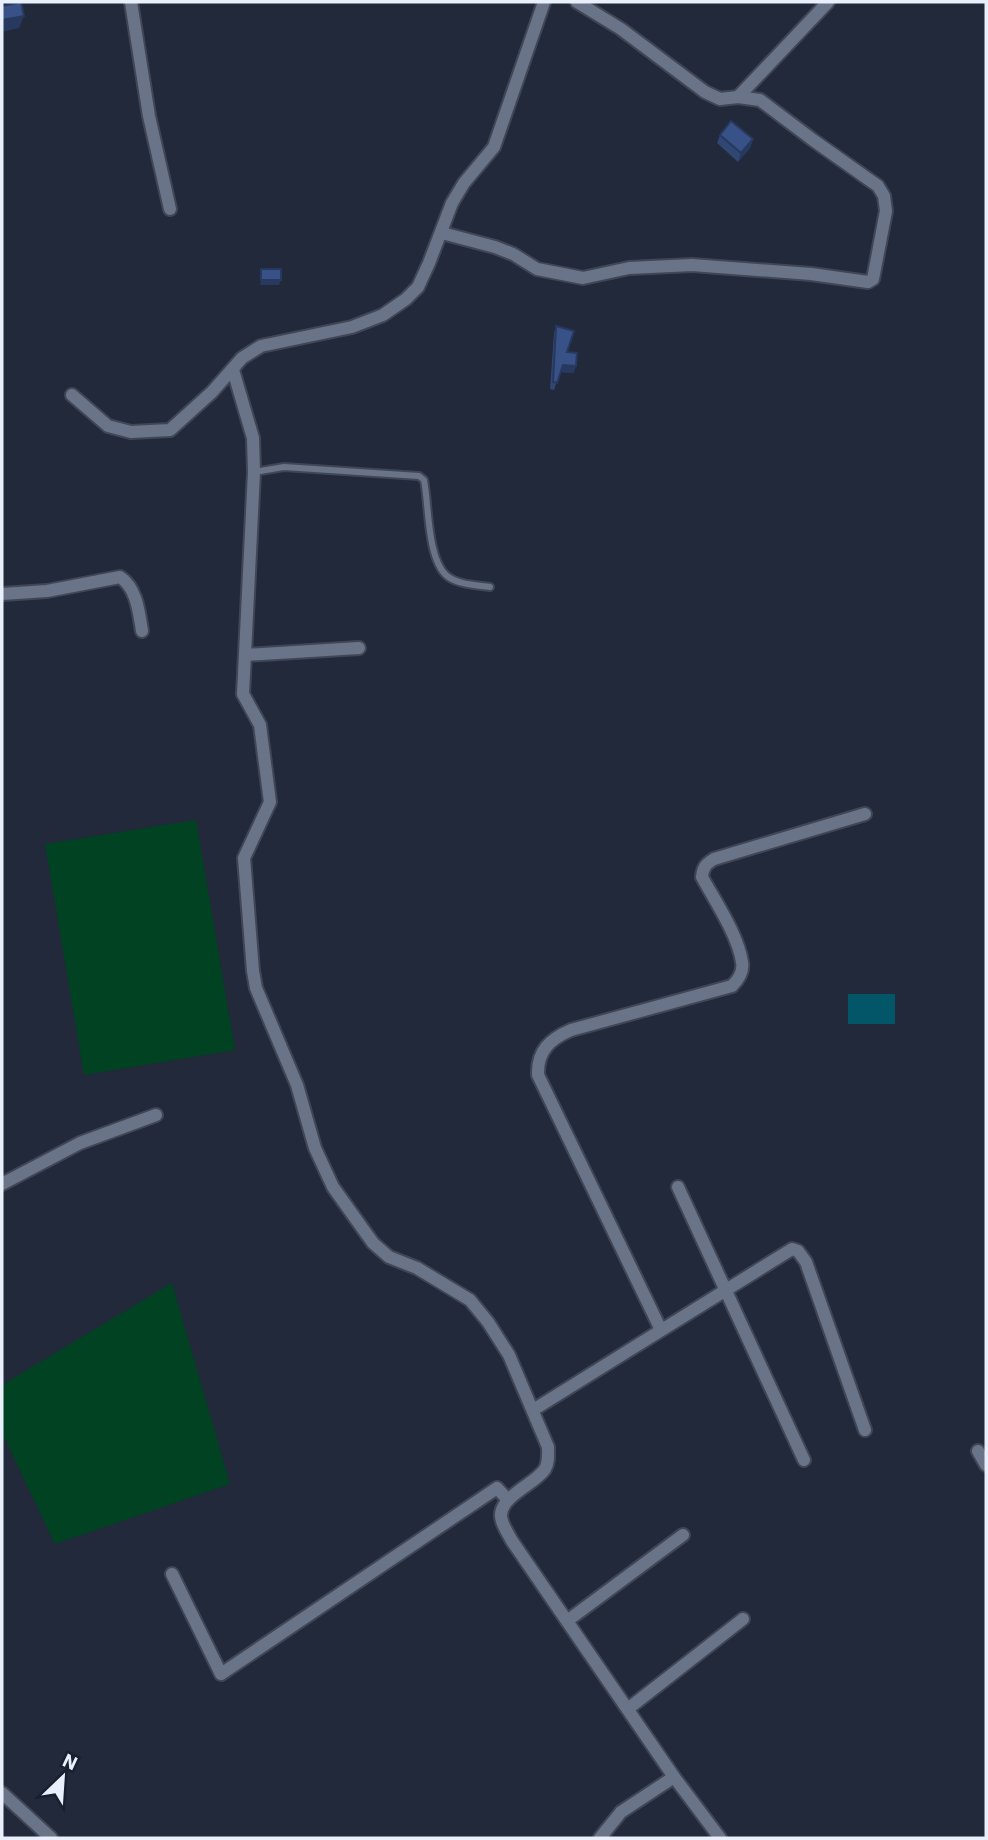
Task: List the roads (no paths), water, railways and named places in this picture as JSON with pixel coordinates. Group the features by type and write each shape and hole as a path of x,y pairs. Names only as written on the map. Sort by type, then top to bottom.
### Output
{"street":[{"path":"131,2 149,116 170,209"},
{"path":"72,396 108,426 131,432 170,430 233,370 242,358 261,346 352,327 383,314 406,299 418,287 442,233 452,202 494,147 544,2"},
{"path":"442,233 495,247 513,254 537,269 583,278 629,268 681,265 761,269 868,282 873,279 886,211 884,196 878,186 760,100 738,97 720,99 705,92 621,29 578,2"},
{"path":"738,97 828,2"},
{"path":"233,370 253,438 254,472 243,694 260,725 270,802 244,858 256,988 297,1085 316,1148 333,1187 373,1243 389,1257 417,1268 470,1300 509,1354 548,1447 548,1461 541,1473 508,1500 501,1520 512,1541 674,1777 720,1838"},
{"path":"2,594 47,591 120,577 129,584 136,600 142,631"},
{"path":"245,654 359,648"},
{"path":"661,1330 538,1075 541,1054 558,1036 571,1030 732,986 739,979 743,963 733,936 702,877 703,869 715,859 864,814"},
{"path":"2,1184 80,1143 156,1115"},
{"path":"678,1187 804,1460"},
{"path":"533,1410 788,1250 798,1251 806,1262 865,1430"},
{"path":"978,1451 986,1465"},
{"path":"172,1574 221,1674 497,1488 508,1500"},
{"path":"567,1620 683,1535"},
{"path":"629,1708 743,1619"},
{"path":"600,1838 621,1812 674,1777"},
{"path":"2,1793 51,1838"}],"lane":[{"path":"254,472 285,467 419,476 424,480 433,549 438,563 447,575 461,583 490,587"}],"water":[{"path":"848,994 895,994 895,1024 848,1024"}]}
